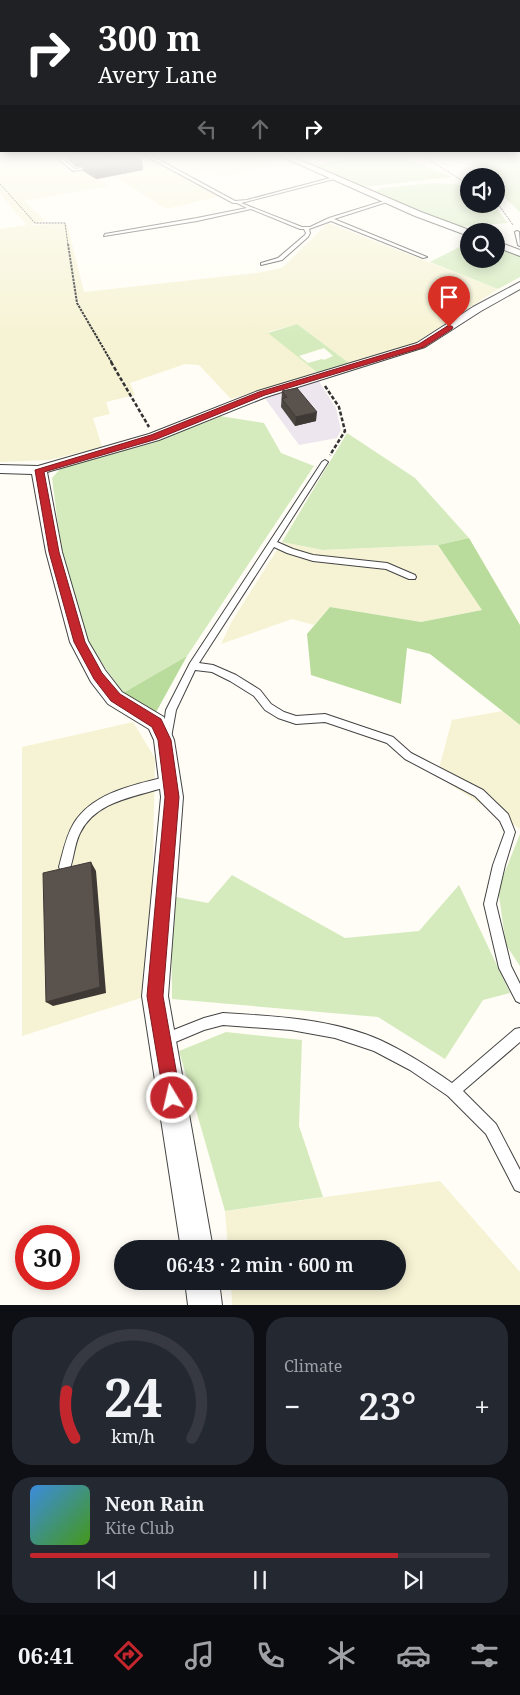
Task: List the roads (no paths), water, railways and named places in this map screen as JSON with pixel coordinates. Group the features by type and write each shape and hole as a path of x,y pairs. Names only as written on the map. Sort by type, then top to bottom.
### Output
{"street":[{"path":"422,215 460,230"},
{"path":"505,247 520,252"},
{"path":"0,469 39,470 154,437 262,394 421,345 477,309 520,285"},
{"path":"39,470 54,552 79,642 98,676 115,698 156,723 164,740 172,797 155,996 196,1240"},
{"path":"203,1290 205,1305"}],"lane":[{"path":"105,235 222,215"},
{"path":"268,215 296,227 306,228 343,215"},
{"path":"330,219 425,257"},
{"path":"263,264 280,259 306,236 308,233 306,228"},
{"path":"517,232 520,245"},
{"path":"166,750 171,710 193,666 325,462"},
{"path":"273,543 290,551 313,558 387,566 412,576"},
{"path":"193,666 213,669 233,678 257,693 268,707 281,715 296,720 325,718 390,740 408,756 478,793 504,818 510,832 499,865 490,904 504,968 520,997"},
{"path":"65,867 70,847 80,823 102,803 129,791 170,781"},
{"path":"163,1041 204,1024 224,1019 291,1024 335,1032 376,1045 414,1065 453,1091 491,1129 520,1184"},
{"path":"453,1091 520,1034"}]}
